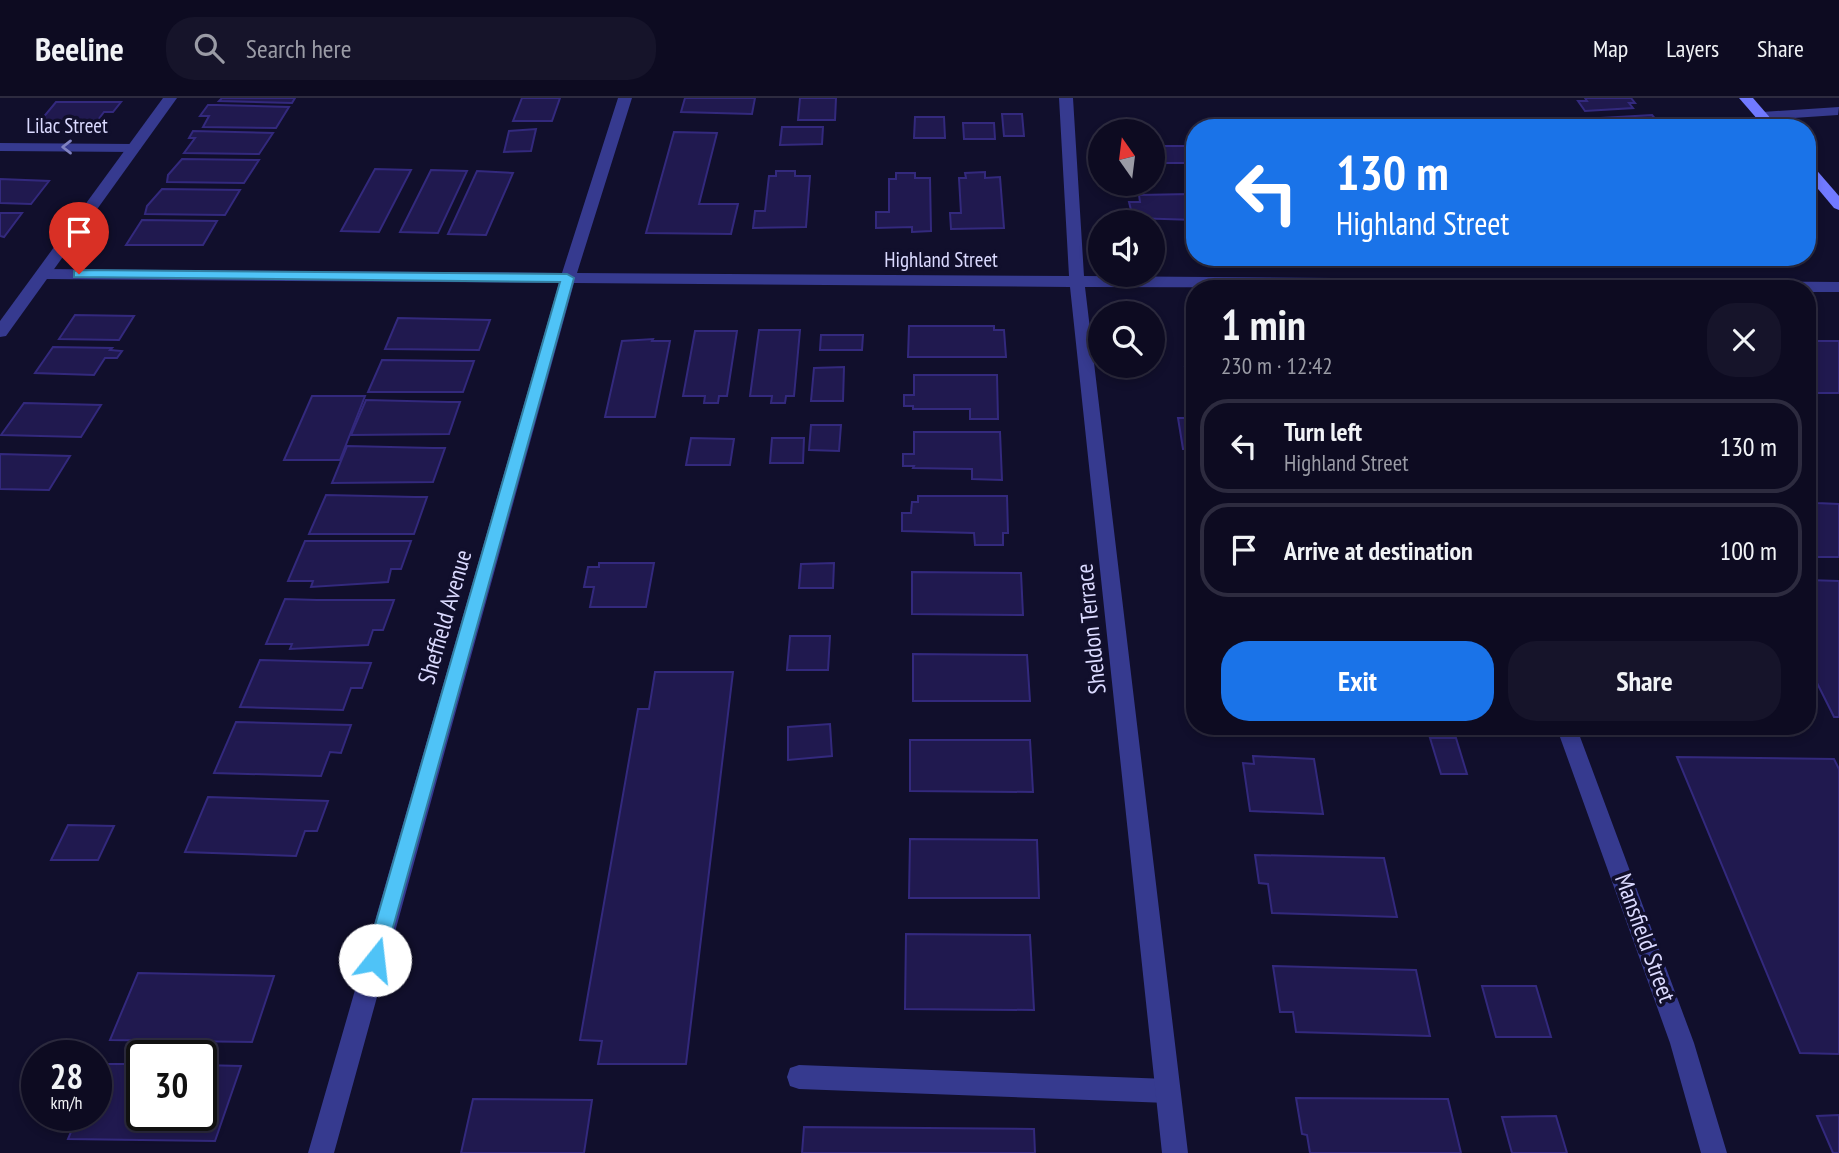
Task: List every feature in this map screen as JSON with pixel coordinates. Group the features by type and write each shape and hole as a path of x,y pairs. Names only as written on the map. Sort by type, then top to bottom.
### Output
{"main road":[{"path":"1746,98 1764,119"},
{"path":"1816,178 1839,205"}],"street":[{"path":"0,332 170,98"},
{"name":"Sheffield Avenue","path":"321,1153 567,278 625,98"},
{"name":"Sheldon Terrace","path":"1066,98 1077,282 1175,1153"},
{"path":"1762,116 1838,111"},
{"name":"Lilac Street","path":"0,146 134,148"},
{"name":"Highland Street","path":"43,274 1186,284"},
{"name":"Highland Street","path":"1816,287 1839,287"},
{"name":"Mansfield Street","path":"1569,735 1674,1019 1714,1153"},
{"path":"799,1077 1168,1091"}],"building":[{"path":"222,98 295,98 292,103 219,101"},
{"path":"522,98 560,98 552,121 513,121"},
{"path":"685,98 755,98 752,114 681,112"},
{"path":"800,98 836,98 835,120 798,120"},
{"path":"1585,98 1631,98 1635,103 1629,103 1633,108 1585,111 1578,101 1587,101"},
{"path":"56,102 121,102 113,112 104,112 95,124 55,123 53,127 36,126"},
{"path":"208,105 289,107 276,128 203,127 209,116 200,116"},
{"path":"1002,114 1022,114 1024,136 1004,136"},
{"path":"1652,115 1655,119 1603,119"},
{"path":"915,117 944,117 945,138 914,138"},
{"path":"963,123 994,123 995,139 964,139"},
{"path":"782,127 823,127 822,144 780,145"},
{"path":"536,129 531,151 504,152 509,131"},
{"path":"193,131 273,133 259,154 184,153 195,138 189,138"},
{"path":"674,132 717,133 699,204 738,204 731,234 646,233"},
{"path":"1166,146 1186,146 1186,163 1166,163"},
{"path":"182,159 259,160 244,183 167,182 168,175"},
{"path":"375,169 411,170 379,232 341,231"},
{"path":"431,170 467,171 438,233 400,232"},
{"path":"477,171 513,173 486,235 448,234"},
{"path":"776,171 795,171 795,176 810,176 806,227 753,228 755,211 765,211 769,176 776,176"},
{"path":"985,172 985,178 1000,177 1004,228 951,229 950,213 961,213 959,178 966,178 965,173"},
{"path":"896,173 915,173 915,178 930,178 931,231 912,232 912,227 876,228 876,212 889,212 889,179 896,179"},
{"path":"0,179 49,181 31,204 0,203"},
{"path":"162,189 240,190 225,215 145,214 147,206"},
{"path":"1186,194 1186,220 1165,219 1165,210 1131,210 1129,202 1140,202 1139,196"},
{"path":"0,213 22,213 4,237 0,236"},
{"path":"142,220 217,221 203,245 126,245"},
{"path":"75,315 134,316 119,340 59,339"},
{"path":"398,318 490,320 479,350 385,349"},
{"path":"909,326 994,326 994,330 1004,330 1006,357 908,357"},
{"path":"759,330 800,330 794,396 786,396 785,403 771,403 772,396 750,396"},
{"path":"695,331 737,331 727,396 719,396 718,403 704,403 705,396 683,396"},
{"path":"821,335 863,335 862,350 820,350"},
{"path":"653,339 652,341 670,341 655,417 605,417 622,341"},
{"path":"1816,341 1839,341 1839,393 1816,393"},
{"path":"53,347 112,348 110,350 122,351 117,358 105,358 94,375 35,373"},
{"path":"382,360 474,361 463,392 368,392"},
{"path":"844,367 843,401 811,401 814,368"},
{"path":"914,375 997,375 998,419 970,419 970,409 913,409 913,406 904,406 904,395 914,395"},
{"path":"312,396 365,396 340,460 284,460"},
{"path":"366,400 460,402 449,434 351,435"},
{"path":"24,403 101,405 81,437 1,435"},
{"path":"1178,418 1186,418 1186,449 1183,449"},
{"path":"811,425 841,425 839,451 809,450"},
{"path":"914,432 1000,432 1002,480 972,479 972,469 903,466 903,454 914,454"},
{"path":"691,438 734,439 730,465 686,465"},
{"path":"772,438 804,438 803,463 770,463"},
{"path":"347,446 445,448 433,482 332,483"},
{"path":"0,454 70,456 49,490 0,489"},
{"path":"326,495 427,497 414,534 309,534"},
{"path":"918,496 1007,496 1008,533 1003,533 1003,545 975,545 974,533 902,531 902,513 911,513 912,502 918,502"},
{"path":"1816,502 1839,504 1839,557 1816,557"},
{"path":"305,541 411,541 401,569 391,569 388,582 311,587 313,581 288,581"},
{"path":"599,563 654,563 646,607 590,607 594,587 584,587 588,567 599,567"},
{"path":"834,563 833,588 799,588 801,564"},
{"path":"912,572 1021,573 1023,615 912,614"},
{"path":"1816,580 1839,581 1839,717 1834,717 1816,681"},
{"path":"285,599 394,600 383,630 373,630 368,645 290,649 292,644 266,644"},
{"path":"790,636 830,636 828,670 787,670"},
{"path":"913,654 1027,655 1030,701 913,701"},
{"path":"260,660 371,663 362,688 351,688 343,710 240,707"},
{"path":"655,672 733,672 686,1064 598,1064 602,1041 580,1040 638,709 649,709"},
{"path":"236,722 351,725 341,753 330,752 321,776 214,773"},
{"path":"830,724 832,756 788,760 788,727"},
{"path":"1430,738 1456,738 1467,774 1441,774"},
{"path":"910,740 1030,740 1033,792 910,791"},
{"path":"1253,756 1314,759 1323,814 1250,811 1243,763 1254,764"},
{"path":"1677,757 1834,759 1839,769 1839,1054 1800,1053"},
{"path":"208,797 328,801 317,831 305,831 296,856 185,852"},
{"path":"68,825 114,826 98,860 51,860"},
{"path":"910,839 1037,840 1039,898 909,898"},
{"path":"1255,855 1384,858 1397,917 1272,913 1268,884 1259,883"},
{"path":"906,934 1030,935 1034,1010 905,1009"},
{"path":"1273,966 1416,970 1430,1036 1296,1032 1293,1012 1280,1012"},
{"path":"138,973 274,976 252,1042 110,1040"},
{"path":"1482,986 1536,986 1551,1037 1496,1037"},
{"path":"112,1064 126,1064 126,1131 217,1131 217,1065 241,1066 215,1141 68,1139 71,1131 112,1131"},
{"path":"1296,1098 1448,1099 1461,1153 1310,1153 1307,1135 1302,1134"},
{"path":"473,1099 592,1100 584,1153 461,1153"},
{"path":"1839,1115 1839,1153 1833,1153 1817,1116"},
{"path":"1556,1116 1567,1153 1512,1153 1502,1117"},
{"path":"804,1127 1034,1129 1035,1153 802,1153"}],"route":[{"path":"79,274 567,278 375,960"}]}
